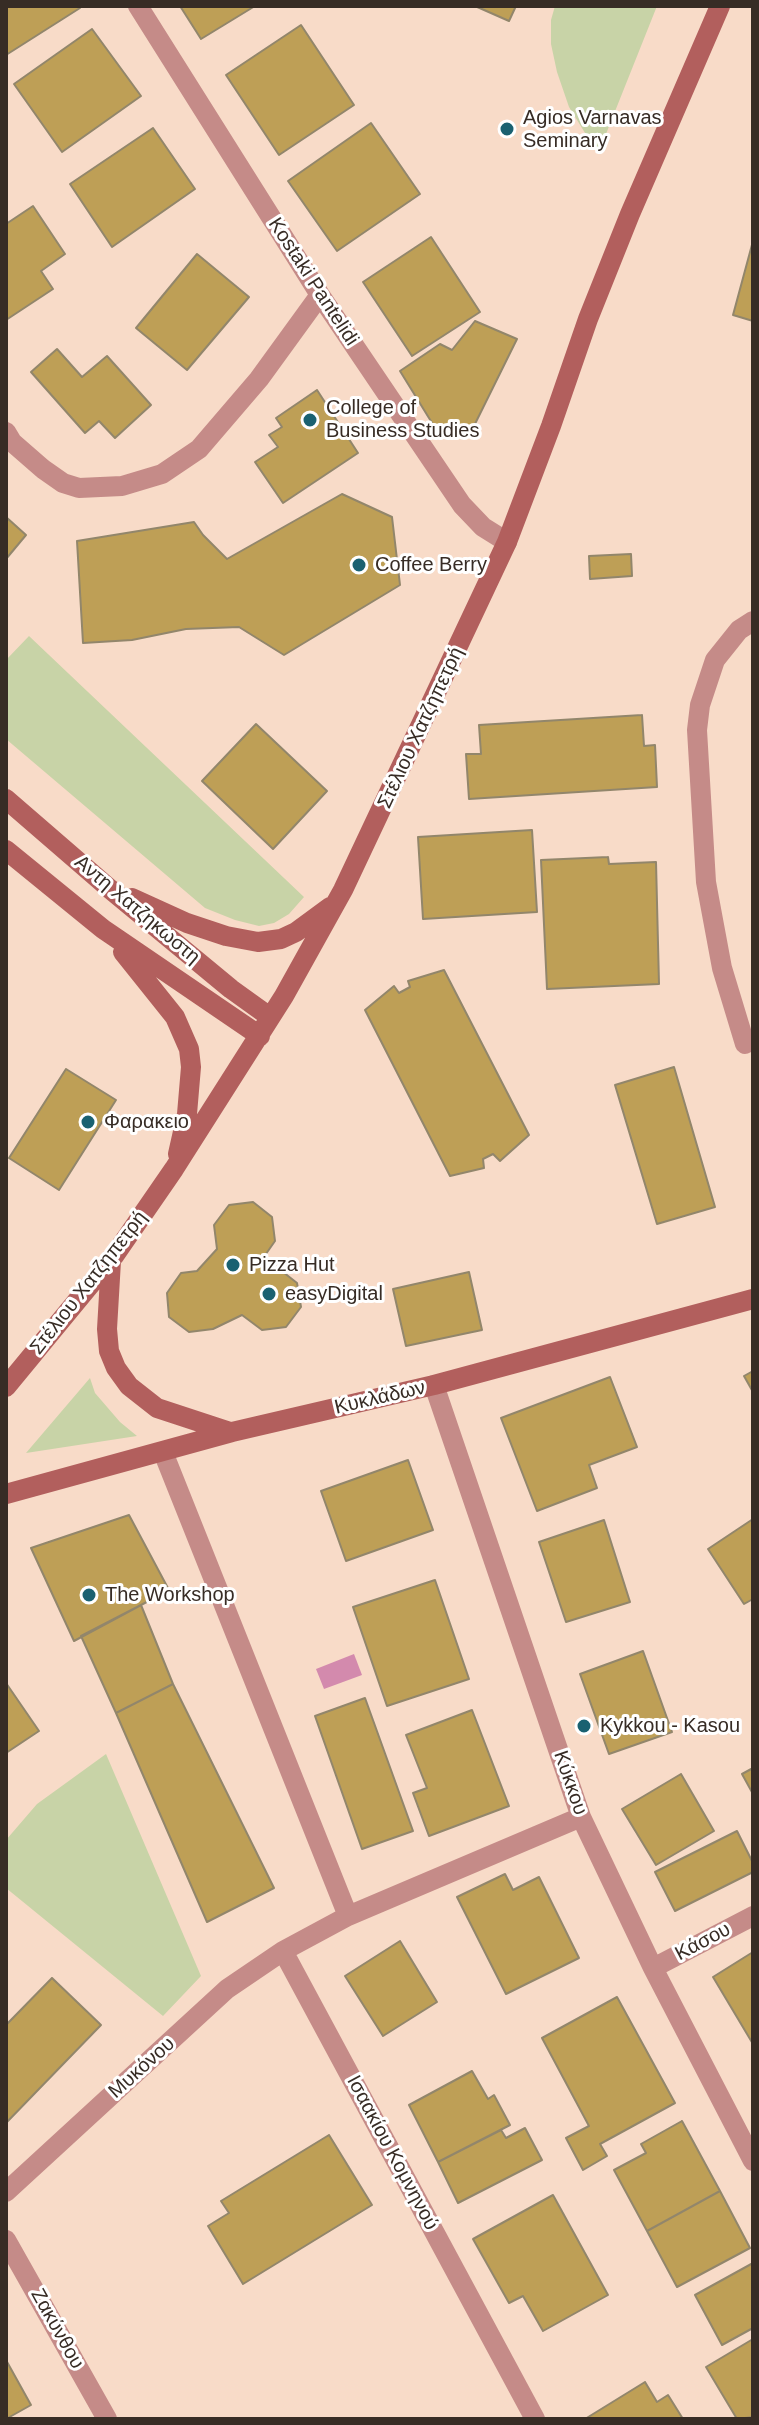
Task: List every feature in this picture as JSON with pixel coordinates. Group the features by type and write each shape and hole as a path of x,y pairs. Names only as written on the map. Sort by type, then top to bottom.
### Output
{"main road":[{"name":"Στέλιου Χατζηπετρή","path":"6,1387 111,1261 260,1036 317,941 507,542 598,293 720,6"},
{"name":"Αντη Χατζηκωστη","path":"6,799 231,989 270,1017"},
{"name":"Αντη Χατζηκωστη","path":"6,850 103,929 260,1036"},
{"path":"110,889 187,923 226,936 258,942 281,939 311,924 343,890"},
{"path":"103,929 160,996 175,1017 189,1049 191,1067 187,1114 174,1169"},
{"path":"111,1261 107,1329 109,1351 116,1368 129,1386 157,1408 232,1432"},
{"name":"Κυκλάδων","path":"6,1494 232,1432 434,1385 753,1299"}],"street":[{"name":"Kostaki Pantelidi","path":"138,6 320,295 462,505 483,527 507,542"},
{"path":"6,432 12,442 43,469 63,483 79,488 122,486 162,474 199,449 259,379 320,295"},
{"path":"745,1044 722,968 706,882 697,730 700,705 715,660 739,630 753,621"},
{"name":"Κύκκου","path":"434,1385 581,1817 653,1968 753,2161"},
{"path":"163,1452 348,1916"},
{"path":"283,1951 348,1916 581,1817"},
{"name":"Κάσου","path":"653,1968 753,1916"},
{"name":"Μυκόνου","path":"6,2192 227,1989 283,1951"},
{"name":"Ισαακίου Κομνηνού","path":"283,1951 535,2419"},
{"name":"Ζακύνθου","path":"6,2240 107,2419"}],"green space":[{"path":"555,6 657,6 598,154 569,107 557,72 551,44 551,20"},
{"path":"29,636 304,897 289,914 274,923 259,926 205,908 6,739 6,660"},
{"path":"90,1378 95,1393 137,1436 26,1453"},
{"path":"106,1754 201,1976 163,2016 6,1888 6,1840 37,1804"}],"shaded area":[{"path":"354,1654 362,1675 324,1689 316,1669"}],"building":[{"path":"6,6 79,6 80,8 6,55"},
{"path":"180,6 255,6 201,39"},
{"path":"475,6 516,6 509,21"},
{"path":"301,25 354,105 279,155 226,75"},
{"path":"92,29 141,96 62,152 14,84"},
{"path":"371,123 420,194 337,251 288,181"},
{"path":"153,128 195,189 112,247 70,184"},
{"path":"33,206 65,254 41,271 53,289 6,320 6,224"},
{"path":"431,237 480,312 412,356 363,282"},
{"path":"753,241 753,321 733,315"},
{"path":"197,254 249,297 187,370 136,328"},
{"path":"475,321 517,339 470,434 437,431 400,371 440,344 452,350"},
{"path":"57,349 82,377 107,356 151,405 115,438 99,421 85,433 31,372"},
{"path":"317,390 358,453 283,503 255,462 278,447 269,435 282,427 276,418"},
{"path":"342,494 392,517 400,585 284,655 239,627 186,629 132,640 83,643 77,541 194,522 227,559"},
{"path":"6,517 26,535 6,559"},
{"path":"631,554 632,576 590,579 589,556"},
{"path":"642,715 644,746 655,745 657,787 469,799 466,754 481,754 479,725"},
{"path":"256,724 327,791 273,849 202,781"},
{"path":"532,830 537,912 423,919 418,837"},
{"path":"608,857 609,864 656,862 659,984 547,989 541,860"},
{"path":"444,970 529,1135 500,1161 493,1154 483,1159 484,1168 450,1176 365,1010 394,986 399,993 410,987 408,981"},
{"path":"674,1067 715,1207 657,1224 615,1085"},
{"path":"66,1069 116,1100 59,1190 9,1158"},
{"name":"Pizza Hut","path":"253,1202 272,1217 275,1241 261,1261 265,1270 278,1268 297,1283 301,1307 286,1327 262,1330 242,1315 213,1329 189,1332 169,1317 167,1293 181,1273 197,1271 217,1249 214,1225 229,1205"},
{"path":"469,1272 482,1330 406,1346 393,1289"},
{"path":"753,1371 753,1392 744,1376"},
{"path":"610,1377 637,1447 589,1465 597,1488 537,1511 501,1418"},
{"path":"408,1460 433,1530 346,1561 321,1491"},
{"path":"129,1515 169,1590 74,1641 31,1548"},
{"path":"753,1519 753,1599 744,1604 708,1549"},
{"path":"604,1520 630,1602 566,1622 539,1542"},
{"path":"435,1580 469,1679 387,1706 353,1607"},
{"path":"141,1605 173,1684 116,1713 81,1636"},
{"path":"643,1651 672,1732 609,1754 580,1674"},
{"path":"6,1683 39,1731 6,1753"},
{"path":"173,1684 274,1888 207,1922 116,1713"},
{"path":"365,1698 413,1831 362,1849 315,1716"},
{"path":"472,1710 509,1806 429,1836 413,1793 427,1788 406,1735"},
{"path":"753,1768 753,1794 742,1774"},
{"path":"681,1774 714,1831 656,1865 622,1809"},
{"path":"737,1831 753,1863 753,1872 675,1911 655,1872"},
{"path":"505,1874 513,1890 539,1877 579,1958 506,1994 457,1897"},
{"path":"400,1941 437,2002 383,2036 345,1976"},
{"path":"753,1952 753,2044 713,1977"},
{"path":"52,1978 101,2025 6,2123 6,2025"},
{"path":"617,1997 675,2103 600,2144 607,2156 583,2170 566,2138 589,2126 542,2038"},
{"path":"472,2071 488,2099 494,2095 510,2125 438,2162 409,2105"},
{"path":"682,2121 720,2191 647,2231 614,2170 646,2153 641,2144"},
{"path":"525,2128 542,2160 458,2203 438,2162 501,2130 506,2138"},
{"path":"329,2135 372,2205 243,2284 208,2226 229,2213 221,2201"},
{"path":"720,2191 750,2248 677,2287 647,2231"},
{"path":"553,2195 608,2295 543,2331 523,2296 509,2303 473,2239"},
{"path":"753,2263 753,2328 722,2345 695,2295"},
{"path":"753,2339 753,2417 737,2419 706,2367"},
{"path":"6,2360 31,2405 6,2419"},
{"path":"645,2382 657,2402 668,2395 683,2419 585,2419"}],"place":[{"name":"Agios Varnavas Seminary","path":"507,129"},
{"name":"College of Business Studies","path":"310,420"},
{"name":"Coffee Berry","path":"359,565"},
{"name":"Φαρακειο","path":"88,1122"},
{"name":"Pizza Hut","path":"233,1265"},
{"name":"easyDigital","path":"269,1294"},
{"name":"The Workshop","path":"89,1595"},
{"name":"Kykkou - Kasou","path":"584,1726"}]}
